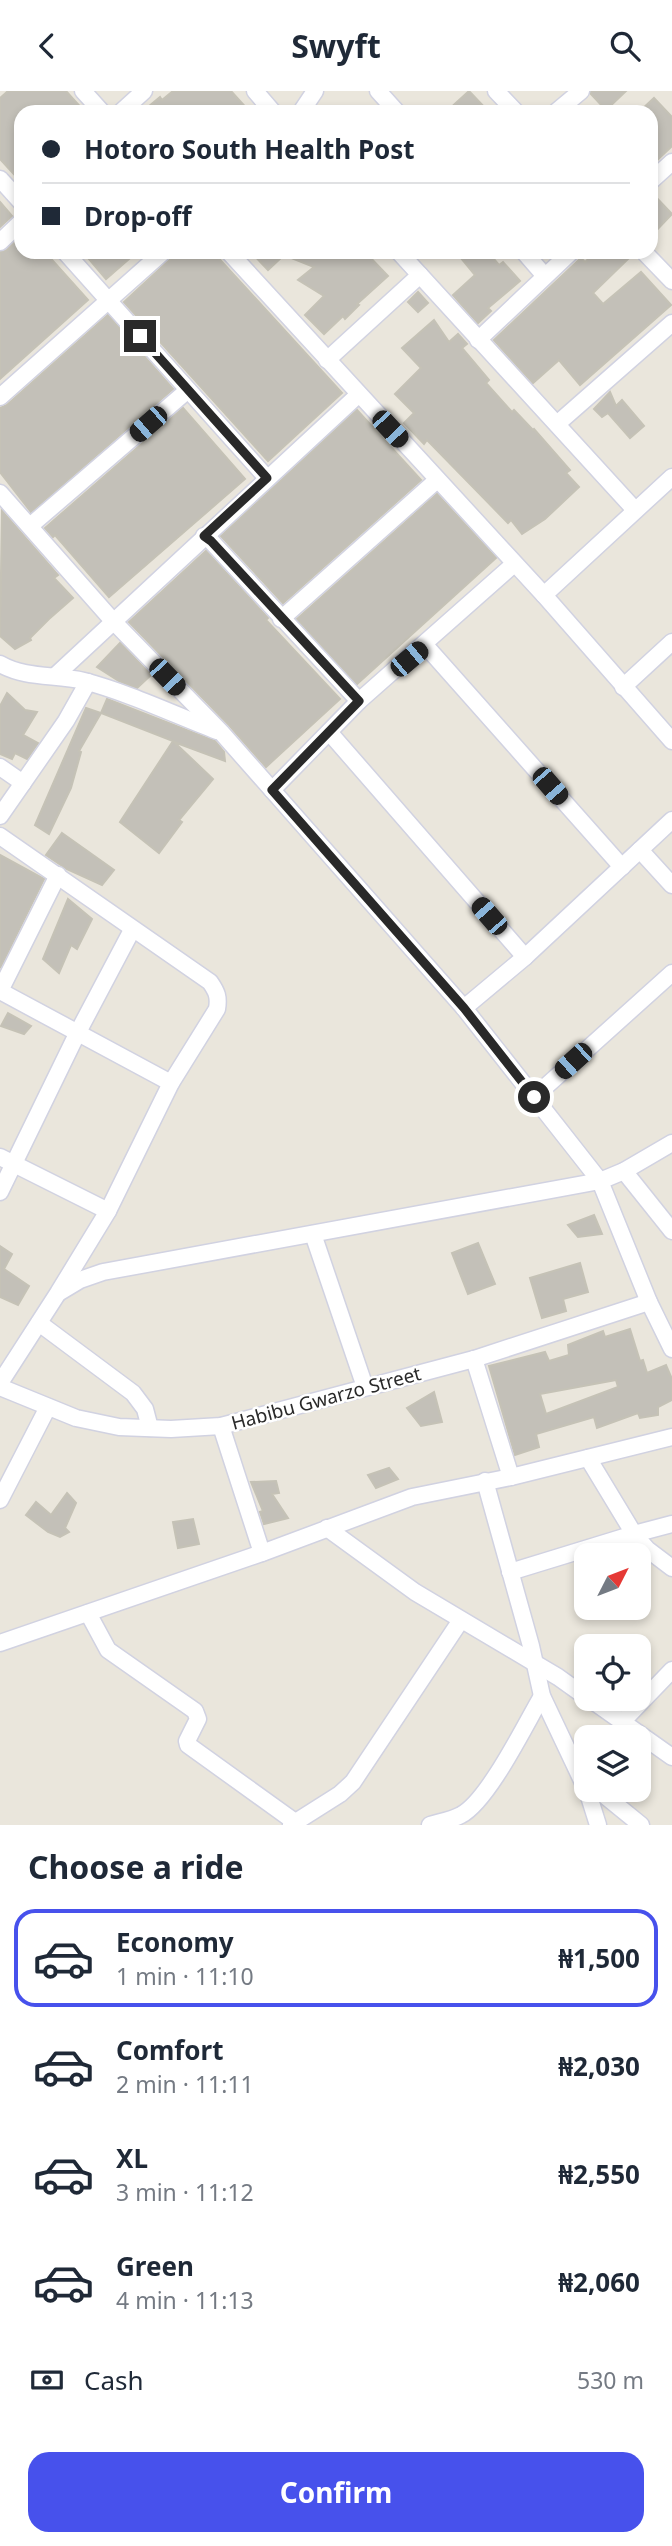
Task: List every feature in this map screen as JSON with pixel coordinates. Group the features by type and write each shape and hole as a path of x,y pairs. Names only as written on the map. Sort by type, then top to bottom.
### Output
{"street":[{"path":"83,91 96,105"},
{"path":"129,105 144,91"},
{"path":"255,91 267,105"},
{"path":"378,91 391,105"},
{"path":"496,91 509,105"},
{"path":"564,105 580,91"},
{"path":"658,175 672,162"},
{"path":"0,179 14,194"},
{"path":"0,242 14,229"},
{"path":"71,259 267,478"},
{"path":"0,397 155,259"},
{"path":"235,259 544,596 672,741"},
{"path":"405,259 635,510"},
{"path":"530,259 544,275"},
{"path":"478,340 562,259"},
{"path":"651,259 672,281"},
{"path":"327,360 420,275"},
{"path":"557,424 672,323"},
{"path":"30,526 188,390"},
{"path":"55,676 358,395"},
{"path":"544,596 672,477"},
{"path":"281,619 436,480"},
{"path":"0,493 113,621 221,733 464,1008 600,1181 649,1302 672,1349"},
{"path":"204,536 359,701"},
{"path":"272,790 359,701 514,565"},
{"path":"623,687 672,642"},
{"path":"425,645 622,867"},
{"path":"0,664 27,675 55,676 88,682 221,733"},
{"path":"0,816 66,721 88,682"},
{"path":"328,732 525,957"},
{"path":"0,768 23,783"},
{"path":"464,1008 525,957 672,820"},
{"path":"0,836 210,982 218,992 218,1009 172,1083 108,1211 0,1385"},
{"path":"640,850 672,885"},
{"path":"58,875 0,991 172,1083"},
{"path":"0,1192 7,1160 132,930"},
{"path":"534,1097 672,973"},
{"path":"58,1293 80,1280 103,1272 600,1181 624,1171 672,1143"},
{"path":"7,1160 108,1211"},
{"path":"624,1171 672,1231"},
{"path":"313,1234 365,1387"},
{"name":"Habibu Gwarzo Street","path":"0,1385 76,1418 119,1427 172,1429 221,1426 474,1359 649,1302"},
{"path":"39,1323 133,1393 145,1409 150,1428"},
{"path":"474,1359 511,1477"},
{"path":"0,1500 48,1407"},
{"path":"221,1426 262,1553"},
{"path":"0,1643 262,1553 412,1497 511,1477 672,1437"},
{"path":"588,1458 634,1534 647,1549 672,1568"},
{"path":"485,1481 531,1646 542,1696 574,1761"},
{"path":"510,1572 672,1524"},
{"path":"327,1528 415,1592 574,1689"},
{"path":"88,1613 108,1650 195,1711 198,1719 187,1741 188,1745 293,1823 340,1794 353,1782 461,1620"},
{"path":"622,1722 672,1670"},
{"path":"430,1825 461,1815 473,1807 542,1696"},
{"path":"606,1711 672,1757"},
{"path":"591,1802 598,1825"},
{"path":"613,1802 641,1825"}],"building":[{"path":"8,91 66,91 79,105 14,105 14,174 0,159 0,98"},
{"path":"173,91 231,91 244,105 150,105 160,97 162,100"},
{"path":"469,91 482,105 454,105"},
{"path":"591,91 626,91 611,105 601,105"},
{"path":"654,98 672,117 672,146 658,159 658,105 646,105"},
{"path":"658,199 672,214 658,229"},
{"path":"0,202 12,216 0,227"},
{"path":"14,243 14,259 51,259 88,300 0,379 0,252 7,250"},
{"path":"89,259 129,259 106,279"},
{"path":"170,259 219,259 342,393 268,461 124,302"},
{"path":"258,259 280,259 268,270"},
{"path":"294,259 372,259 388,276 357,304 359,305 345,319 343,316 324,334 305,315 324,296 298,280 314,267"},
{"path":"462,259 494,259 499,265 503,262 520,281 488,308 491,311 478,323 453,295 475,275"},
{"path":"580,259 585,262 588,259 628,259 593,293 603,304 641,272 671,305 580,385 559,360 533,383 494,340"},
{"path":"418,292 428,303 418,312 408,302"},
{"path":"108,315 173,389 31,512 0,472 0,408 7,405"},
{"path":"434,320 449,342 458,334 467,344 462,348 489,380 486,383 512,412 514,410 534,429 570,470 566,473 579,487 545,519 522,534 511,520 508,523 427,440 424,444 404,423 414,413 395,394 421,368 402,348"},
{"path":"610,392 616,406 622,400 644,426 630,438 608,413 602,417 594,409"},
{"path":"183,408 245,479 109,597 55,535 53,537 45,528"},
{"path":"357,410 421,480 283,603 221,536"},
{"path":"437,494 496,558 357,684 297,619"},
{"path":"2,511 58,575 54,578 73,598 30,638 31,640 15,649 0,636"},
{"path":"206,551 340,699 266,767 129,622"},
{"path":"120,643 151,675 137,688 119,681 97,667"},
{"path":"7,693 25,710 37,712 23,735 38,743 27,759 15,753 12,759 0,754 0,706"},
{"path":"107,699 215,741 224,752 225,761 174,742 213,779 179,820 182,822 159,853 120,822 173,741 101,713"},
{"path":"86,708 101,713 79,751 81,752 71,788 49,834 35,825"},
{"path":"62,833 114,870 102,885 67,869 46,855"},
{"path":"0,855 44,879 0,968"},
{"path":"68,899 92,919 77,949 71,945 59,973 43,959"},
{"path":"8,1013 31,1026 24,1034 1,1026"},
{"path":"594,1215 602,1234 578,1237 568,1225"},
{"path":"478,1243 495,1284 468,1294 452,1253"},
{"path":"0,1246 12,1254 4,1269 29,1286 18,1305 0,1297"},
{"path":"580,1263 588,1292 563,1299 566,1311 542,1318 530,1278"},
{"path":"630,1329 640,1361 643,1360 647,1373 666,1365 672,1379 672,1400 658,1407 658,1415 640,1418 638,1413 597,1428 594,1417 536,1434 539,1447 515,1455 489,1366 545,1352 549,1361 569,1355 568,1345 603,1331 605,1337","holes":["616,1380 618,1387 546,1414 540,1394"]},
{"path":"434,1392 442,1422 421,1426 407,1408"},
{"path":"389,1468 398,1479 376,1488 368,1475"},
{"path":"276,1481 279,1493 272,1494 288,1518 264,1524 260,1512 263,1511 251,1482"},
{"path":"67,1493 76,1503 65,1528 69,1532 60,1537 48,1532 26,1515 36,1502 51,1515"},
{"path":"193,1519 199,1544 178,1548 173,1522"}],"route":[{"path":"140,336 267,478 204,536 359,701 272,790 464,1008 534,1097"}]}
